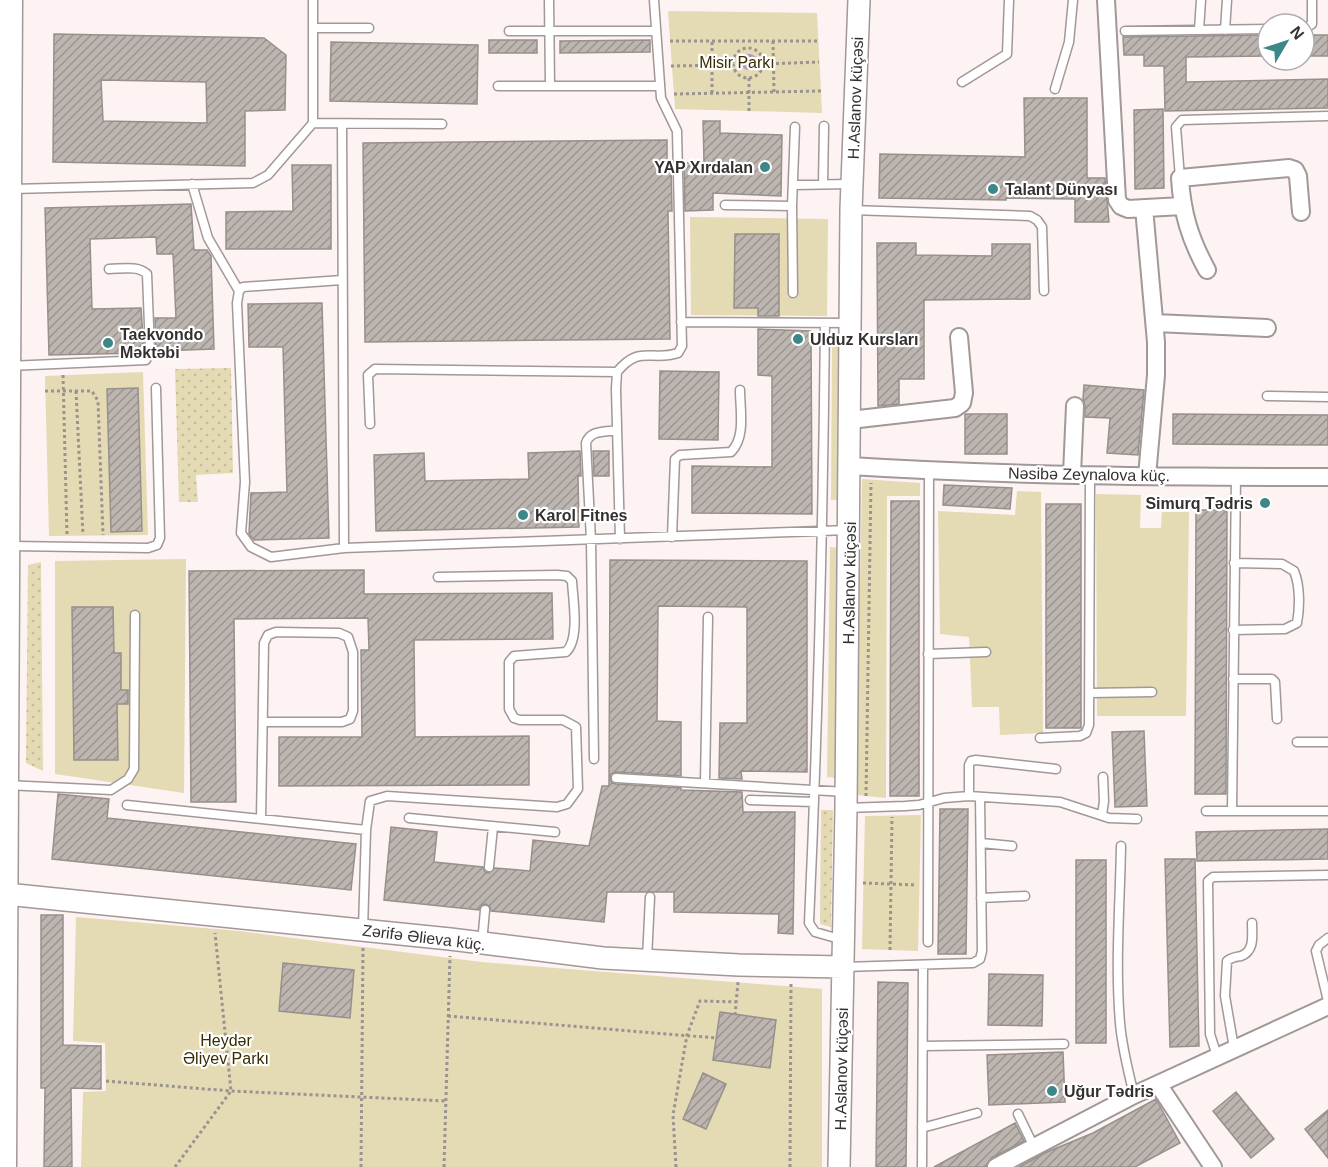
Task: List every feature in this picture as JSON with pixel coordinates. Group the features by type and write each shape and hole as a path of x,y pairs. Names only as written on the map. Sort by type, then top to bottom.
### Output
{"main road":[{"path":"4,1167 2,975 6,894 4,428 8,366 10,0"}],"street":[{"name":"H.Aslanov küçəsi","path":"839,1167 843,940 853,799 849,530 850,323 851,210 859,0"},
{"path":"1106,0 1117,200 1121,206 1128,209 1182,206"},
{"path":"1207,270 1196,250 1182,206 1180,178 1289,168 1295,170 1298,176 1301,212"},
{"path":"1144,208 1155,322 1156,375 1147,476"},
{"path":"1155,322 1267,328"},
{"path":"850,420 955,408 962,403 964,393 959,337"},
{"path":"1072,474 1075,406"},
{"name":"Nəsibə Zeynalova küç.","path":"850,466 929,471 1090,475 1328,477"},
{"name":"Zərifə Əlieva küç.","path":"6,894 363,938 450,939 603,958 739,966 843,967"},
{"path":"996,1167 1134,1095 1328,1006"},
{"path":"1158,1084 1213,1167"}],"lane":[{"path":"9,189 253,183 260,180 268,175 313,123 313,0"},
{"path":"549,0 550,85"},
{"path":"370,424 368,375 375,369 617,372 634,357 646,354 670,356 678,353 682,346 677,131 664,107 659,86 654,0"},
{"path":"962,82 1007,54 1009,0"},
{"path":"1055,89 1069,42 1073,0"},
{"path":"1199,30 1201,0"},
{"path":"1225,30 1227,0"},
{"path":"313,28 369,28"},
{"path":"1125,31 1256,29"},
{"path":"509,31 656,31"},
{"path":"498,86 659,86"},
{"path":"1180,178 1176,128 1182,120 1328,116"},
{"path":"313,123 442,124"},
{"path":"342,124 344,548"},
{"path":"823,184 824,126"},
{"path":"793,293 792,206 795,127"},
{"path":"192,184 208,238 239,291"},
{"path":"793,185 852,184"},
{"path":"725,205 792,206"},
{"path":"851,210 1030,216 1042,227 1044,291"},
{"path":"8,366 146,360 150,351 147,274 139,269 109,269"},
{"path":"342,280 243,287 239,291 237,303 245,482 241,533 251,547 271,557 344,548 849,530"},
{"path":"681,322 850,323"},
{"path":"825,323 823,531 815,790 808,923 815,932 843,940"},
{"path":"617,372 620,539"},
{"path":"5,561 148,548 157,545 159,538 156,388"},
{"path":"672,537 675,459 680,455 731,452 737,446 741,434 740,390"},
{"path":"1267,396 1328,397"},
{"path":"594,759 591,540 585,444 587,438 592,434 617,430"},
{"path":"928,942 929,471"},
{"path":"1040,738 1080,736 1086,733 1089,725 1090,475"},
{"path":"1232,811 1236,477"},
{"path":"1233,630 1285,630 1297,623 1298,616 1298,579 1294,571 1281,564 1234,563"},
{"path":"363,938 366,830 370,801 387,796 557,807 567,804 578,789 576,726 563,720 520,720 514,718 509,709 509,662 514,656 566,652 571,648 574,638 572,581 567,576 557,575 438,577"},
{"path":"4,770 111,790 128,779 134,769 135,615"},
{"path":"705,783 708,617"},
{"path":"261,819 264,644 268,635 276,632 339,633 348,637 353,652 353,711 350,719 342,722 263,722"},
{"path":"928,654 986,652"},
{"path":"1233,679 1272,679 1275,682 1277,719"},
{"path":"1090,693 1152,692"},
{"path":"1298,742 1328,742"},
{"path":"969,796 971,761 1056,769"},
{"path":"1102,815 1103,777"},
{"path":"616,778 815,790 853,799 905,806 944,798 969,796 1060,802 1120,820 1137,819"},
{"path":"843,967 973,963 980,959 982,951 980,797"},
{"path":"750,800 814,802"},
{"path":"127,805 366,830"},
{"path":"1206,811 1328,810"},
{"path":"409,818 555,832"},
{"path":"489,867 493,827"},
{"path":"981,843 1012,846"},
{"path":"1121,846 1118,996 1123,1050 1134,1095"},
{"path":"1217,1056 1210,1034 1208,881 1213,877 1328,875"},
{"path":"981,898 1025,896"},
{"path":"647,960 650,897"},
{"path":"482,944 485,910"},
{"path":"1234,1048 1225,996 1227,961 1231,957 1246,954 1250,950 1252,923"},
{"path":"1328,938 1319,945 1316,951 1328,1001"},
{"path":"922,1167 923,965"},
{"path":"923,1047 1064,1044"},
{"path":"922,1128 976,1113"},
{"path":"1018,1114 1034,1147"}],"path":[{"path":"670,41 818,42"},
{"path":"712,41 712,94"},
{"path":"773,41 774,92"},
{"path":"744,48 758,51 764,64 756,76 749,78 742,77 733,65 734,58 744,48"},
{"path":"764,64 819,62"},
{"path":"672,66 733,65"},
{"path":"749,78 749,111"},
{"path":"674,94 821,91"},
{"path":"63,375 67,536"},
{"path":"45,391 92,391 98,400 103,535"},
{"path":"76,391 83,536"},
{"path":"853,799 871,479"},
{"path":"890,950 892,815"},
{"path":"863,883 919,885"},
{"path":"175,1167 231,1091 214,928"},
{"path":"361,1167 363,938"},
{"path":"444,1167 450,939"},
{"path":"735,1014 739,966"},
{"path":"790,1167 792,966"},
{"path":"676,1167 673,1115 687,1035 700,1001 736,1002"},
{"path":"448,1016 716,1038"},
{"path":"106,1081 231,1091 446,1101"}],"green space":[{"name":"Misir Parkı","path":"668,11 817,13 822,113 675,109"},
{"path":"690,217 828,219 827,316 691,315"},
{"path":"832,342 840,343 839,500 831,500"},
{"path":"231,368 233,473 196,475 198,502 179,502 175,369"},
{"path":"143,372 148,535 49,536 45,376"},
{"path":"862,479 920,483 920,496 887,496 886,798 856,795"},
{"path":"1017,491 1041,492 1043,733 1000,735 999,707 972,707 969,637 940,634 938,511 1015,515"},
{"path":"1096,494 1141,495 1140,528 1161,528 1162,512 1189,512 1186,716 1097,716"},
{"path":"830,547 839,548 836,778 827,777"},
{"path":"186,559 184,793 55,774 55,561"},
{"path":"41,562 43,771 26,763 28,565"},
{"path":"821,810 833,810 831,927 820,924"},
{"path":"921,815 918,951 862,949 865,816"},
{"name":"Heydər Əliyev Parkı","path":"76,917 239,931 481,962 822,989 822,1167 81,1167 83,1092 106,1091 105,1043 73,1041"}],"shaded area":[{"path":"749,54 755,56 757,62 755,68 749,70 743,68 741,62 743,56"}],"building":[{"path":"54,34 264,38 286,55 285,110 245,111 245,166 53,162","holes":["101,80 206,82 207,123 103,121"]},
{"path":"1256,35 1256,56 1186,57 1186,82 1328,79 1328,108 1165,111 1164,66 1144,66 1144,55 1124,55 1123,37"},
{"path":"1316,35 1328,35 1328,56 1316,56"},
{"path":"489,40 537,40 537,53 489,53"},
{"path":"650,40 650,52 560,53 560,41"},
{"path":"331,42 478,45 477,104 330,101"},
{"path":"1024,98 1087,98 1087,178 1105,178 1109,222 1075,222 1075,199 879,198 880,154 1025,157"},
{"path":"1163,109 1164,188 1135,189 1134,110"},
{"path":"703,121 720,121 720,133 782,135 781,196 713,193 713,210 685,211 684,163 704,162"},
{"path":"667,140 667,163 671,163 672,211 668,211 670,339 365,342 363,143"},
{"path":"292,165 331,165 331,249 226,249 226,212 293,211"},
{"path":"191,204 194,250 207,250 211,256 214,349 156,351 155,318 176,318 173,254 157,254 156,237 90,239 92,309 141,308 144,350 142,353 49,355 45,208"},
{"path":"735,234 779,234 779,316 758,316 758,308 734,308"},
{"path":"877,243 916,243 916,255 992,256 992,244 1030,244 1030,299 924,300 924,379 899,379 899,404 878,406"},
{"path":"322,303 329,538 254,540 249,534 251,493 287,492 283,347 249,347 248,304"},
{"path":"758,329 811,331 812,514 692,513 692,466 772,467 772,376 758,375"},
{"path":"660,371 719,372 718,440 659,439"},
{"path":"1084,385 1144,390 1138,455 1107,453 1110,418 1085,417"},
{"path":"138,388 142,531 111,532 107,389"},
{"path":"965,414 1007,414 1007,454 965,454"},
{"path":"1173,414 1328,415 1328,445 1173,444"},
{"path":"580,451 579,527 376,531 374,455 424,453 425,481 529,479 528,453"},
{"path":"593,451 609,451 609,476 594,476"},
{"path":"944,485 1012,488 1010,509 943,505"},
{"path":"891,501 919,501 919,796 890,796"},
{"path":"1046,504 1081,504 1081,728 1046,728"},
{"path":"1196,510 1227,510 1226,794 1195,794"},
{"path":"610,560 807,561 807,772 741,771 742,779 719,778 720,723 747,723 747,607 658,606 657,721 681,722 681,776 616,772 611,774 610,778 612,783 616,784 681,788 681,790 742,792 743,812 795,812 793,934 778,933 779,914 674,912 674,892 607,892 604,922 491,911 486,904 482,905 479,910 384,900 391,827 437,832 434,862 483,867 485,872 489,873 495,868 530,871 533,840 589,846 602,786 609,786"},
{"path":"364,570 364,594 552,593 553,639 414,640 415,737 529,736 529,785 279,786 279,737 362,737 361,650 369,650 368,618 234,619 236,802 191,802 189,571"},
{"path":"72,607 113,607 114,653 121,653 121,690 128,690 128,704 117,704 118,760 74,760"},
{"path":"1144,731 1147,806 1115,807 1112,732"},
{"path":"58,794 109,799 107,818 356,844 351,890 52,859"},
{"path":"940,809 968,809 966,954 938,954"},
{"path":"1328,829 1328,859 1197,861 1196,832"},
{"path":"1165,859 1195,859 1199,1046 1170,1047"},
{"path":"1076,860 1106,860 1106,1043 1076,1043"},
{"path":"41,915 63,915 63,1045 101,1046 101,1089 71,1088 72,1167 44,1167 45,1088 41,1088"},
{"path":"283,963 354,970 350,1018 279,1011"},
{"path":"989,974 1043,975 1042,1026 988,1025"},
{"path":"878,982 908,983 906,1167 876,1167"},
{"path":"720,1012 776,1020 770,1068 713,1060"},
{"path":"1063,1052 1065,1102 989,1105 987,1055"},
{"path":"703,1073 726,1084 706,1129 683,1119"},
{"path":"1236,1092 1274,1139 1251,1158 1213,1111"},
{"path":"1156,1099 1180,1143 1135,1167 1019,1167 1047,1152 1093,1133"},
{"path":"1328,1110 1328,1158 1305,1129"},
{"path":"1015,1123 1024,1141 991,1158 986,1167 934,1167"}],"place":[{"name":"YAP Xırdalan","path":"765,167"},
{"name":"Talant Dünyası","path":"993,189"},
{"name":"Ulduz Kursları","path":"798,339"},
{"name":"Taekvondo Məktəbi","path":"108,343"},
{"name":"Simurq Tədris","path":"1265,503"},
{"name":"Karol Fitnes","path":"523,515"},
{"name":"Uğur Tədris","path":"1052,1091"}]}
